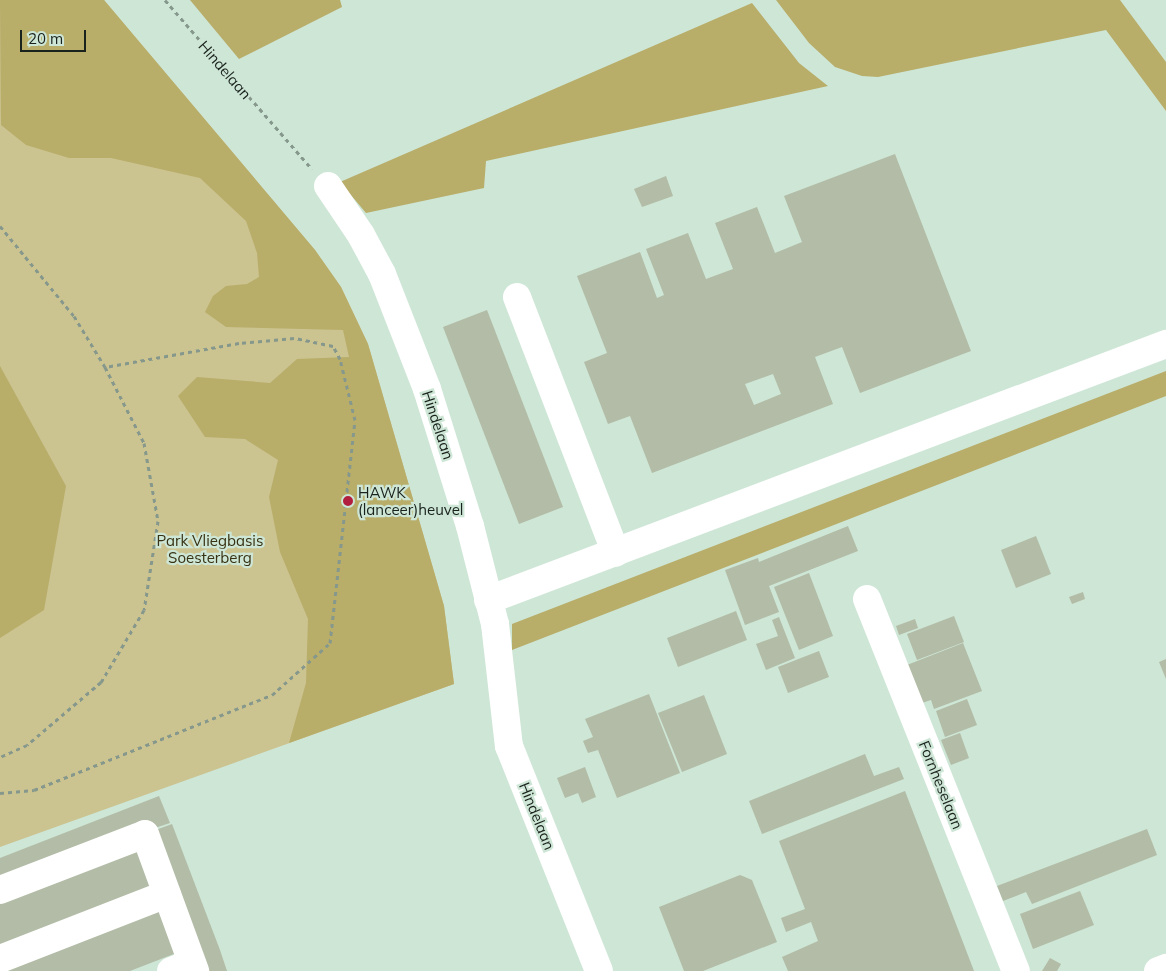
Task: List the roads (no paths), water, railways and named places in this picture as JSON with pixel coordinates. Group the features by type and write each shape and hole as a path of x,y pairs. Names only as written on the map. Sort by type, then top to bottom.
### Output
{"street":[{"name":"Hindelaan","path":"328,186 374,258 408,340 467,516 495,624 509,746 599,971"},
{"path":"517,296 616,553"},
{"path":"488,600 1166,344"},
{"name":"Fornheselaan","path":"867,599 1016,971"},
{"path":"0,890 145,834 167,894 186,968"},
{"path":"0,959 167,894"},
{"path":"1158,971 1166,968"}],"place":[{"name":"HAWK (lanceer)heuvel","path":"348,501"}],"park label":[{"name":"Park Vliegbasis Soesterberg","path":"210,548"}]}
